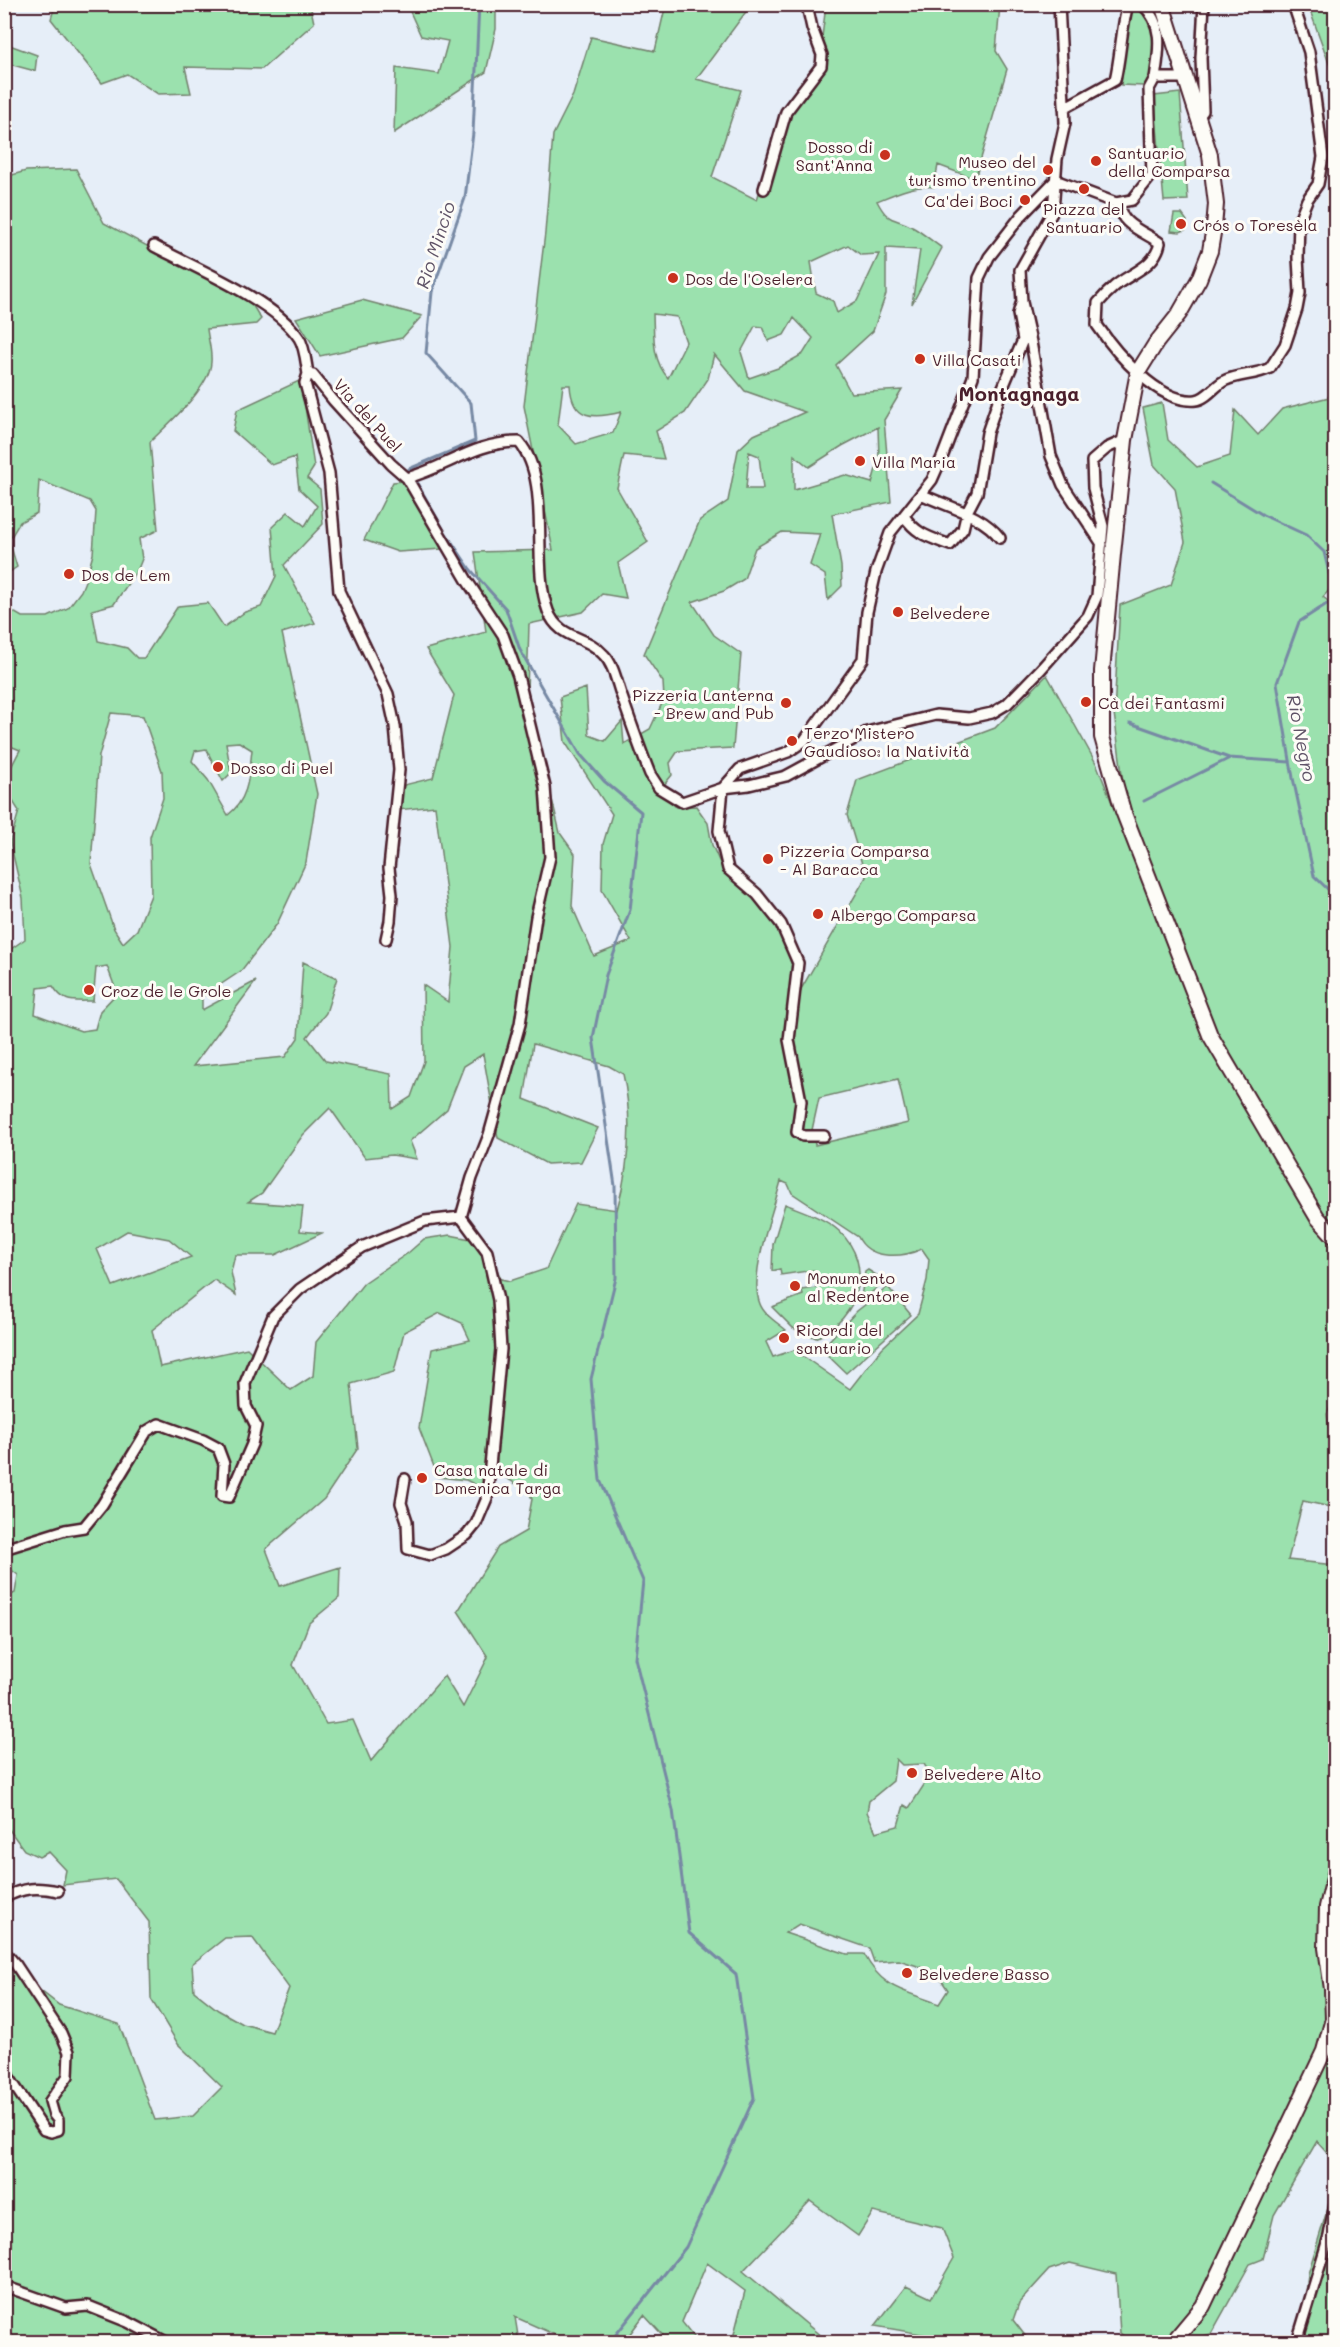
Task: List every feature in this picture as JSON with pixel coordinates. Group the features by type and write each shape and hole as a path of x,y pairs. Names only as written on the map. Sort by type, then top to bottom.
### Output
{"main road":[{"path":"1162,4 1210,155 1216,204 1210,251 1199,279 1179,314 1156,343 1138,372 1125,440 1113,554 1102,671 1102,737 1123,811 1210,1035 1317,1217 1335,1238"},
{"path":"1173,2343 1203,2306 1324,2051 1333,2019 1332,1989 1326,1948 1327,1907 1335,1870"}],"street":[{"path":"764,189 786,112 821,66 822,55 808,10 812,4"},
{"path":"1059,4 1065,123 1054,181 1053,211 1020,270 1022,302 1051,456 1064,485 1102,544"},
{"path":"1064,108 1115,80 1128,4"},
{"path":"1054,181 1121,203 1132,200 1152,175 1149,88 1155,78 1160,46 1158,30 1152,13 1142,4"},
{"path":"1198,117 1203,111 1201,58 1204,4"},
{"path":"1121,203 1119,210 1122,218 1160,243 1149,264 1114,287 1098,303 1097,325 1138,372 1156,388 1181,400 1198,400 1226,380 1270,368 1285,345 1300,292 1299,220 1307,200 1318,184 1323,157 1309,52 1293,4"},
{"path":"1155,78 1185,78"},
{"path":"824,1136 803,1136 797,1132 801,1101 789,1040 798,963 781,924 757,894 728,869 719,831 723,788 740,769 788,752 804,741 863,659 867,612 876,572 890,533 932,480 973,377 979,278 989,257 1002,240 1054,181"},
{"path":"154,246 243,293 285,320 301,340 308,374"},
{"path":"904,516 913,529 950,545 963,529 967,512 977,493 987,433 1023,340 1018,314 1022,302"},
{"name":"Via del Puel","path":"386,939 390,921 392,895 389,868 399,770 395,726 388,694 339,591 329,473 305,383 308,374 313,375 391,464 407,478 468,582 503,635 518,676 544,787 550,857 536,917 520,1024 489,1135 472,1178 461,1217"},
{"path":"407,478 471,451 500,442 519,442 528,453 535,481 548,611 555,624 564,633 590,644 605,655 650,774 659,788 682,802 723,788 749,785 786,776 867,732 936,715 969,718 992,713 999,708 1041,669 1088,616 1097,596 1103,526 1093,488 1092,461 1107,448 1125,440"},
{"path":"921,494 944,505 967,512 979,522 993,529 1000,538"},
{"path":"4,1549 65,1530 84,1527 102,1505 147,1431 159,1424 203,1440 218,1449 224,1464 222,1496 229,1497 252,1444 256,1426 246,1406 246,1383 273,1316 300,1289 362,1246 425,1221 461,1217 487,1252 498,1300 501,1349 489,1485 483,1511 467,1535 438,1553 430,1555 408,1549 406,1521 401,1503 405,1479"},
{"path":"4,1898 20,1890 34,1887 58,1891"},
{"path":"4,1951 62,2033 69,2052 68,2076 50,2101 58,2120 58,2130 51,2132 44,2130 32,2115 8,2076 4,2046"},
{"path":"1297,2343 1329,2236 1335,2197"},
{"path":"4,2286 66,2308 87,2306 128,2322 166,2343"}],"green space":[{"path":"310,4 314,23 262,69 185,67 191,93 158,94 127,74 102,83 51,19 55,5"},
{"path":"407,5 496,5 496,29 486,72 394,133 396,68 439,74 448,41 421,36"},
{"path":"661,5 751,5 696,79 741,90 712,177 757,200 783,110 819,61 826,5 1000,5 996,51 1007,69 975,179 938,165 934,187 912,188 877,201 889,217 914,228 942,248 912,304 920,250 886,248 886,294 873,331 836,365 851,393 902,390 884,420 891,502 832,514 842,586 828,600 825,575 810,565 820,534 782,532 755,548 744,579 724,591 692,602 714,635 741,654 733,748 678,751 670,763 672,775 659,791 676,807 696,806 708,823 712,845 724,872 766,910 785,944 800,991 866,877 847,815 857,780 995,728 1047,675 1097,765 1205,1038 1312,1221 1335,1247 1335,1397 1327,1414 1335,1463 1335,1508 1303,1501 1288,1560 1335,1565 1336,1850 1321,1907 1327,2019 1319,2049 1197,2303 1162,2342 1132,2342 1120,2333 1116,2274 1070,2263 1049,2270 1019,2303 1013,2320 1030,2342 937,2342 939,2337 875,2326 906,2286 931,2298 954,2258 942,2228 873,2212 858,2236 810,2201 743,2271 828,2342 732,2342 745,2291 707,2263 682,2322 698,2342 669,2342 644,2315 626,2339 629,2342 571,2342 515,2317 519,2342 5,2342 5,1963 59,2005 119,2024 155,2120 193,2116 222,2087 178,2044 151,1999 149,1922 116,1879 63,1885 66,1870 49,1852 39,1857 24,1850 5,1824 5,1598 15,1593 18,1575 5,1565 4,954 25,939 23,898 10,842 19,811 10,794 8,780 11,767 20,750 5,744 5,607 22,617 48,617 68,608 81,591 87,576 93,554 96,511 90,501 39,480 37,513 20,522 9,540 17,567 5,575 5,177 26,171 76,169 104,223 250,301 261,319 256,324 207,329 211,362 204,383 177,416 150,442 158,530 139,539 142,559 138,569 114,604 92,610 98,641 127,648 137,658 144,658 178,606 208,603 224,627 245,612 261,607 276,576 272,527 288,512 305,526 317,506 299,489 295,457 272,465 233,431 237,410 301,380 314,467 307,478 320,489 323,524 284,565 315,623 282,633 317,794 306,862 277,924 241,971 202,997 202,1010 256,981 193,1066 285,1057 298,1038 303,962 337,978 326,1013 307,1037 326,1061 391,1074 392,1109 411,1097 424,1061 423,985 448,1002 453,947 435,806 398,810 404,785 433,778 454,695 426,649 486,632 475,552 553,550 524,406 545,233 553,135 573,95 591,37 655,51 665,8","holes":["848,245 861,255 879,254 857,301 837,313 833,301 816,293 811,262","653,314 677,317 686,342 668,378 656,356","794,318 813,338 803,354 778,368 749,378 741,352 755,326 762,327 768,341 784,335","714,354 745,391 805,412 754,435 738,450 728,501 700,520 644,654 663,682 664,699 650,729 624,744 622,721 605,741 589,735 586,688 560,697 565,742 612,814 603,844 602,890 631,941 594,956 572,906 575,854 560,833 527,693 529,624 583,612 602,594 626,598 618,563 648,542 617,488 624,455 664,459 656,431 685,413 708,379","563,385 570,385 575,405 586,414 602,416 621,412 613,433 576,444 558,425","878,427 879,458 872,483 845,475 794,490 794,455 809,467","749,452 759,456 763,489 746,489","111,713 143,716 162,771 163,798 150,837 151,895 137,930 123,943 114,929 91,864 99,756","239,742 252,750 247,786 240,802 228,815 208,780 192,761 195,751 206,749 223,781 231,773 226,743","107,966 117,993 100,1011 95,1029 81,1031 35,1014 38,988 53,986 65,999 93,1001 96,968","533,1044 609,1066 623,1074 629,1125 627,1159 617,1210 576,1204 546,1269 510,1281 501,1279 486,1242 450,1235 424,1239 408,1253 364,1283 316,1342 313,1376 291,1390 247,1348 160,1367 152,1330 214,1280 236,1295 231,1272 235,1255 275,1255 322,1233 300,1231 303,1206 248,1202 262,1193 303,1135 330,1108 365,1158 392,1155 417,1159 410,1141 447,1109 464,1066 483,1054 498,1138 547,1164 581,1162 598,1128 524,1099","898,1079 908,1123 815,1145 812,1130 819,1098","781,1181 788,1184 792,1193 858,1237 870,1250 895,1255 922,1249 929,1259 927,1280 918,1314 882,1348 850,1389 794,1350 773,1357 766,1342 786,1330 765,1312 757,1292 759,1261","127,1231 169,1239 191,1257 113,1286 97,1249","440,1313 462,1323 470,1340 432,1349 419,1428 438,1477 466,1480 482,1488 487,1466 529,1492 532,1499 526,1531 498,1547 458,1611 488,1657 463,1707 444,1676 371,1761 353,1720 326,1724 293,1665 309,1623 339,1598 340,1567 280,1586 266,1549 324,1499 358,1448 351,1384 394,1372 404,1332","896,1759 902,1765 924,1764 929,1772 924,1785 909,1808 904,1805 898,1826 876,1832 867,1812 869,1801 893,1781","799,1924 869,1948 874,1962 899,1960 936,1972 948,1990 939,2004 895,1987 871,1966 864,1954 847,1954 785,1933","252,1937 289,1988 272,2032 243,2024 218,2010 194,1991 192,1964 225,1938"]},
{"path":"1308,5 1335,5 1335,80"},
{"path":"1134,7 1147,16 1153,33 1151,72 1144,86 1121,85 1130,10"},
{"path":"4,43 37,55 35,71 5,63"},
{"path":"1180,93 1188,200 1164,201 1154,96"},
{"path":"1174,214 1182,214 1187,221 1185,230 1171,231"},
{"path":"362,300 422,316 402,338 320,356 296,318"},
{"path":"1335,392 1335,588 1332,587 1323,597 1336,607 1336,699 1333,706 1336,706 1335,1229 1322,1214 1216,1033 1125,797 1114,713 1120,605 1171,585 1185,542 1175,488 1154,465 1143,408 1162,403 1168,440 1197,467 1230,456 1235,410 1258,435 1282,409 1329,397"},
{"path":"404,481 442,549 398,552 364,540 393,482"},
{"path":"785,1204 833,1226 850,1245 857,1260 859,1275 857,1290 851,1305 843,1318 816,1338 793,1328 772,1307 803,1295 802,1290 816,1288 819,1280 814,1270 781,1275 780,1269 772,1271 773,1244"},
{"path":"868,1270 881,1278 882,1283 860,1303 865,1272"},
{"path":"888,1287 911,1315 846,1373 821,1349 857,1311"},
{"path":"1335,2034 1335,2161 1317,2141 1274,2215 1263,2259 1250,2264 1211,2334 1181,2342"},
{"path":"1335,2184 1335,2342 1301,2342 1308,2274"}],"waterway":[{"name":"Rio Mincio","path":"409,469 475,441 471,403 426,353 432,292 465,198 473,133 479,4"},
{"path":"417,483 445,532 470,569 506,609 520,650 580,754 604,781 641,812 630,910 606,975 593,1038 615,1186 616,1278 591,1379 600,1480 643,1581 635,1658 673,1810 689,1933 736,1974 754,2098 686,2247 610,2342"},
{"path":"1211,483 1263,515 1306,535 1324,552 1335,598"},
{"name":"Rio Negro","path":"1336,598 1299,622 1277,683 1293,778 1314,876 1336,897"},
{"path":"1130,723 1229,758 1290,762"},
{"path":"1144,801 1228,759"}],"place":[{"name":"Dosso di Sant'Anna","path":"885,155"},
{"name":"Santuario della Comparsa","path":"1096,161"},
{"name":"Museo del turismo trentino","path":"1048,170"},
{"name":"Piazza del Santuario","path":"1084,189"},
{"name":"Ca'dei Boci","path":"1025,200"},
{"name":"Crós o Toresèla","path":"1181,224"},
{"name":"Dos de l'Oselera","path":"673,278"},
{"name":"Villa Casati","path":"920,359"},
{"name":"Villa Maria","path":"860,461"},
{"name":"Dos de Lem","path":"69,574"},
{"name":"Belvedere","path":"898,612"},
{"name":"Cà dei Fantasmi","path":"1086,702"},
{"name":"Pizzeria Lanterna - Brew and Pub","path":"786,703"},
{"name":"Terzo Mistero Gaudioso: la Natività","path":"792,741"},
{"name":"Dosso di Puel","path":"218,767"},
{"name":"Pizzeria Comparsa - Al Baracca","path":"768,859"},
{"name":"Albergo Comparsa","path":"818,914"},
{"name":"Croz de le Grole","path":"89,990"},
{"name":"Monumento al Redentore","path":"795,1286"},
{"name":"Ricordi del santuario","path":"784,1338"},
{"name":"Casa natale di Domenica Targa","path":"422,1478"},
{"name":"Belvedere Alto","path":"912,1773"},
{"name":"Belvedere Basso","path":"907,1973"}],"district":[{"name":"Montagnaga","path":"1019,393"}]}
